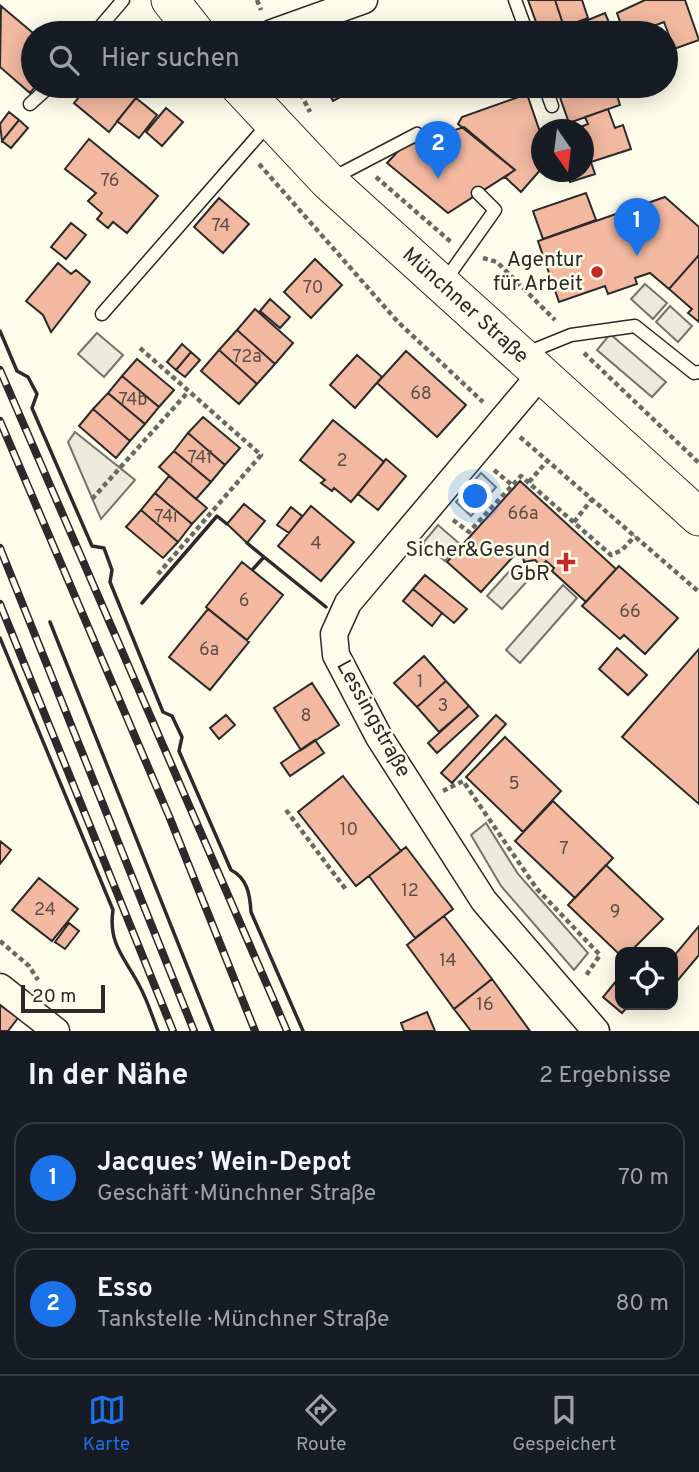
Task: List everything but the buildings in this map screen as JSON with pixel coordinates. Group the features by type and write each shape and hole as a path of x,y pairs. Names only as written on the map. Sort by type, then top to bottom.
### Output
{"main road":[{"path":"170,0 187,21"},
{"name":"Münchner Straße","path":"230,98 270,122 328,181 699,517"}],"street":[{"path":"305,21 363,0"},
{"name":"Lessingstraße","path":"531,365 502,420 348,603 334,634 336,655 420,803 484,901 596,1031"},
{"path":"0,987 57,1031"}],"lane":[{"path":"105,21 123,0"},
{"path":"515,0 523,21"},
{"path":"30,104 37,98"},
{"path":"549,98 552,106"},
{"path":"102,314 270,122"},
{"path":"328,181 359,162 417,134 422,139"},
{"path":"441,285 495,210 478,193"},
{"path":"531,365 571,335 635,326 694,373 699,372"}],"path":[{"path":"303,98 315,124"},
{"path":"246,148 398,322 502,420 699,592"},
{"path":"359,162 465,253 497,262 571,335 591,362 699,463"},
{"path":"140,348 261,455 158,574"},
{"path":"92,499 188,392"},
{"path":"529,482 548,460"},
{"path":"457,523 469,532 521,476 611,555 622,550 635,536"},
{"path":"574,522 592,499"},
{"path":"420,803 463,781 537,890 600,956 568,1001"},
{"path":"286,810 347,891"}],"shaded area":[{"path":"645,284 667,303 653,319 631,299"},
{"path":"670,306 692,326 678,342 656,322"},
{"path":"97,333 123,355 104,377 78,354"},
{"path":"610,334 666,382 652,397 597,350"},
{"path":"75,432 135,480 101,519 68,442"},
{"path":"481,473 496,487 471,516 456,502"},
{"path":"438,525 460,544 445,561 423,543"},
{"path":"514,566 529,579 502,609 487,596"},
{"path":"563,585 577,598 520,663 506,650"},
{"path":"486,823 518,874 588,953 574,970 501,886 471,835"}],"railway":[{"path":"0,370 287,1031"},
{"path":"0,421 169,816 255,1031"},
{"path":"0,548 194,1031"},
{"path":"0,604 173,1031"}],"wall":[{"path":"0,331 17,371 28,377 37,394 32,408 92,546 104,548 112,570 110,582 163,712 172,716 182,737 179,751 231,870 241,877 247,887 251,912 303,1031"},
{"path":"142,603 217,516 227,524"},
{"path":"247,543 264,557"},
{"path":"253,569 264,557 326,607"},
{"path":"50,622 213,1031"},
{"path":"0,638 113,910 115,942 142,990 158,1031"}],"place":[{"name":"Esso","path":"438,179"},
{"name":"Jacques’ Wein-Depot","path":"637,256"},
{"name":"Agentur für Arbeit","path":"597,272"},
{"name":"Sicher&Gesund GbR","path":"566,562"}]}
